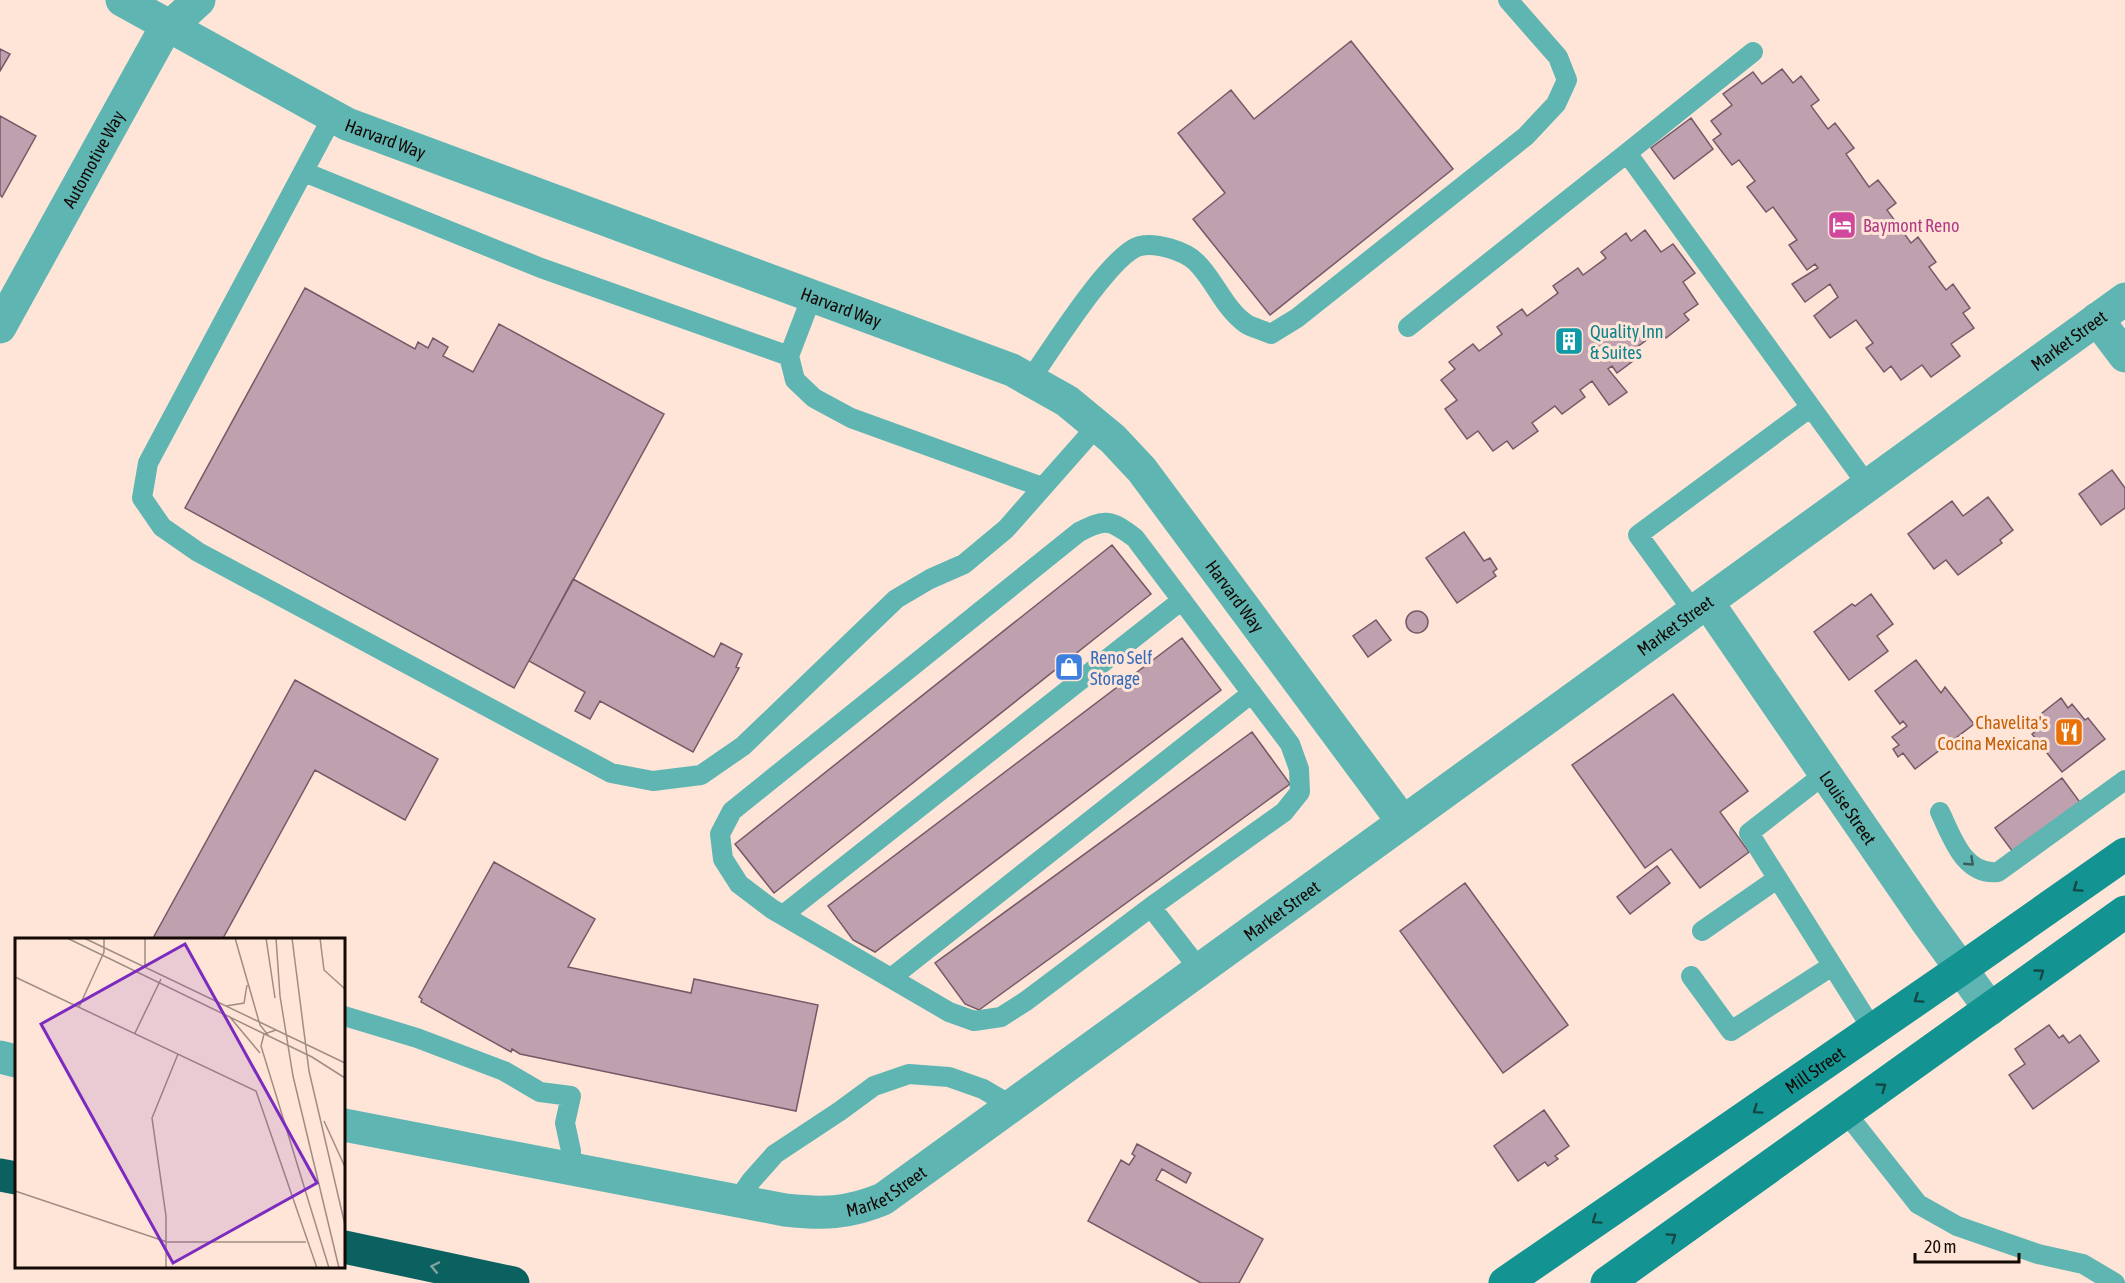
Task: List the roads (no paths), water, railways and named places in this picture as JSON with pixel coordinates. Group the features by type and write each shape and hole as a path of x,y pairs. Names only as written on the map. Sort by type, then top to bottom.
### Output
{"highway":[{"path":"0,1175 15,1178"},
{"path":"345,1247 513,1283"}],"main road":[{"name":"Mill Street","path":"1505,1283 2125,854"},
{"path":"1607,1283 1990,1009 2121,920"}],"street":[{"name":"Harvard Way","path":"122,0 347,124 1012,370 1067,401 1113,439 1142,470 1403,822"},
{"name":"Automotive Way","path":"0,327 162,34 199,0"},
{"name":"Market Street","path":"345,1125 784,1210 820,1214 859,1210 883,1199 2125,299"},
{"path":"2097,319 2125,356"},
{"name":"Louise Street","path":"1701,607 1826,773 1990,1009"},
{"path":"0,1057 15,1061"}],"lane":[{"path":"1030,380 1085,299 1118,261 1140,246 1169,247 1196,261 1221,297 1245,323 1270,334 1316,304 1526,136 1556,104 1567,80 1558,57 1508,0"},
{"path":"1408,327 1753,52"},
{"path":"333,116 148,463 142,498 162,527 198,552 611,773 653,781 702,775 742,746 896,599 930,579 964,564 1006,529 1097,426"},
{"path":"1627,153 1868,486"},
{"path":"304,172 540,268 789,356"},
{"path":"812,296 789,356 795,380 814,398 851,418 1042,487"},
{"path":"1701,607 1638,535 1811,407"},
{"path":"1098,522 1117,525 1135,538 1252,693 1290,744 1299,769 1300,792 1284,812 1001,1017 974,1021 949,1012 783,915 739,884 723,859 720,834 732,811 1079,532 1098,522"},
{"path":"783,915 1182,600"},
{"path":"891,978 1252,693"},
{"path":"1826,773 1749,833 1873,1030"},
{"path":"1940,812 1954,842 1967,862 1990,873 1998,872 2125,780"},
{"path":"1702,930 1777,879"},
{"path":"1151,907 1200,970"},
{"path":"1691,976 1731,1031 1832,966"},
{"path":"345,1016 417,1038 504,1071 540,1092 572,1096 565,1123 571,1151 571,1169"},
{"path":"737,1201 751,1181 776,1154 874,1086 909,1074 949,1077 983,1089 1012,1106"},
{"path":"1846,1113 1918,1204 1957,1226 2038,1254 2083,1264 2115,1283"}],"place":[{"name":"Baymont Reno","path":"1842,225"},
{"name":"Quality Inn & Suites","path":"1569,341"},
{"name":"Reno Self Storage","path":"1069,667"},
{"name":"Chavelita's Cocina Mexicana","path":"2069,732"}]}
